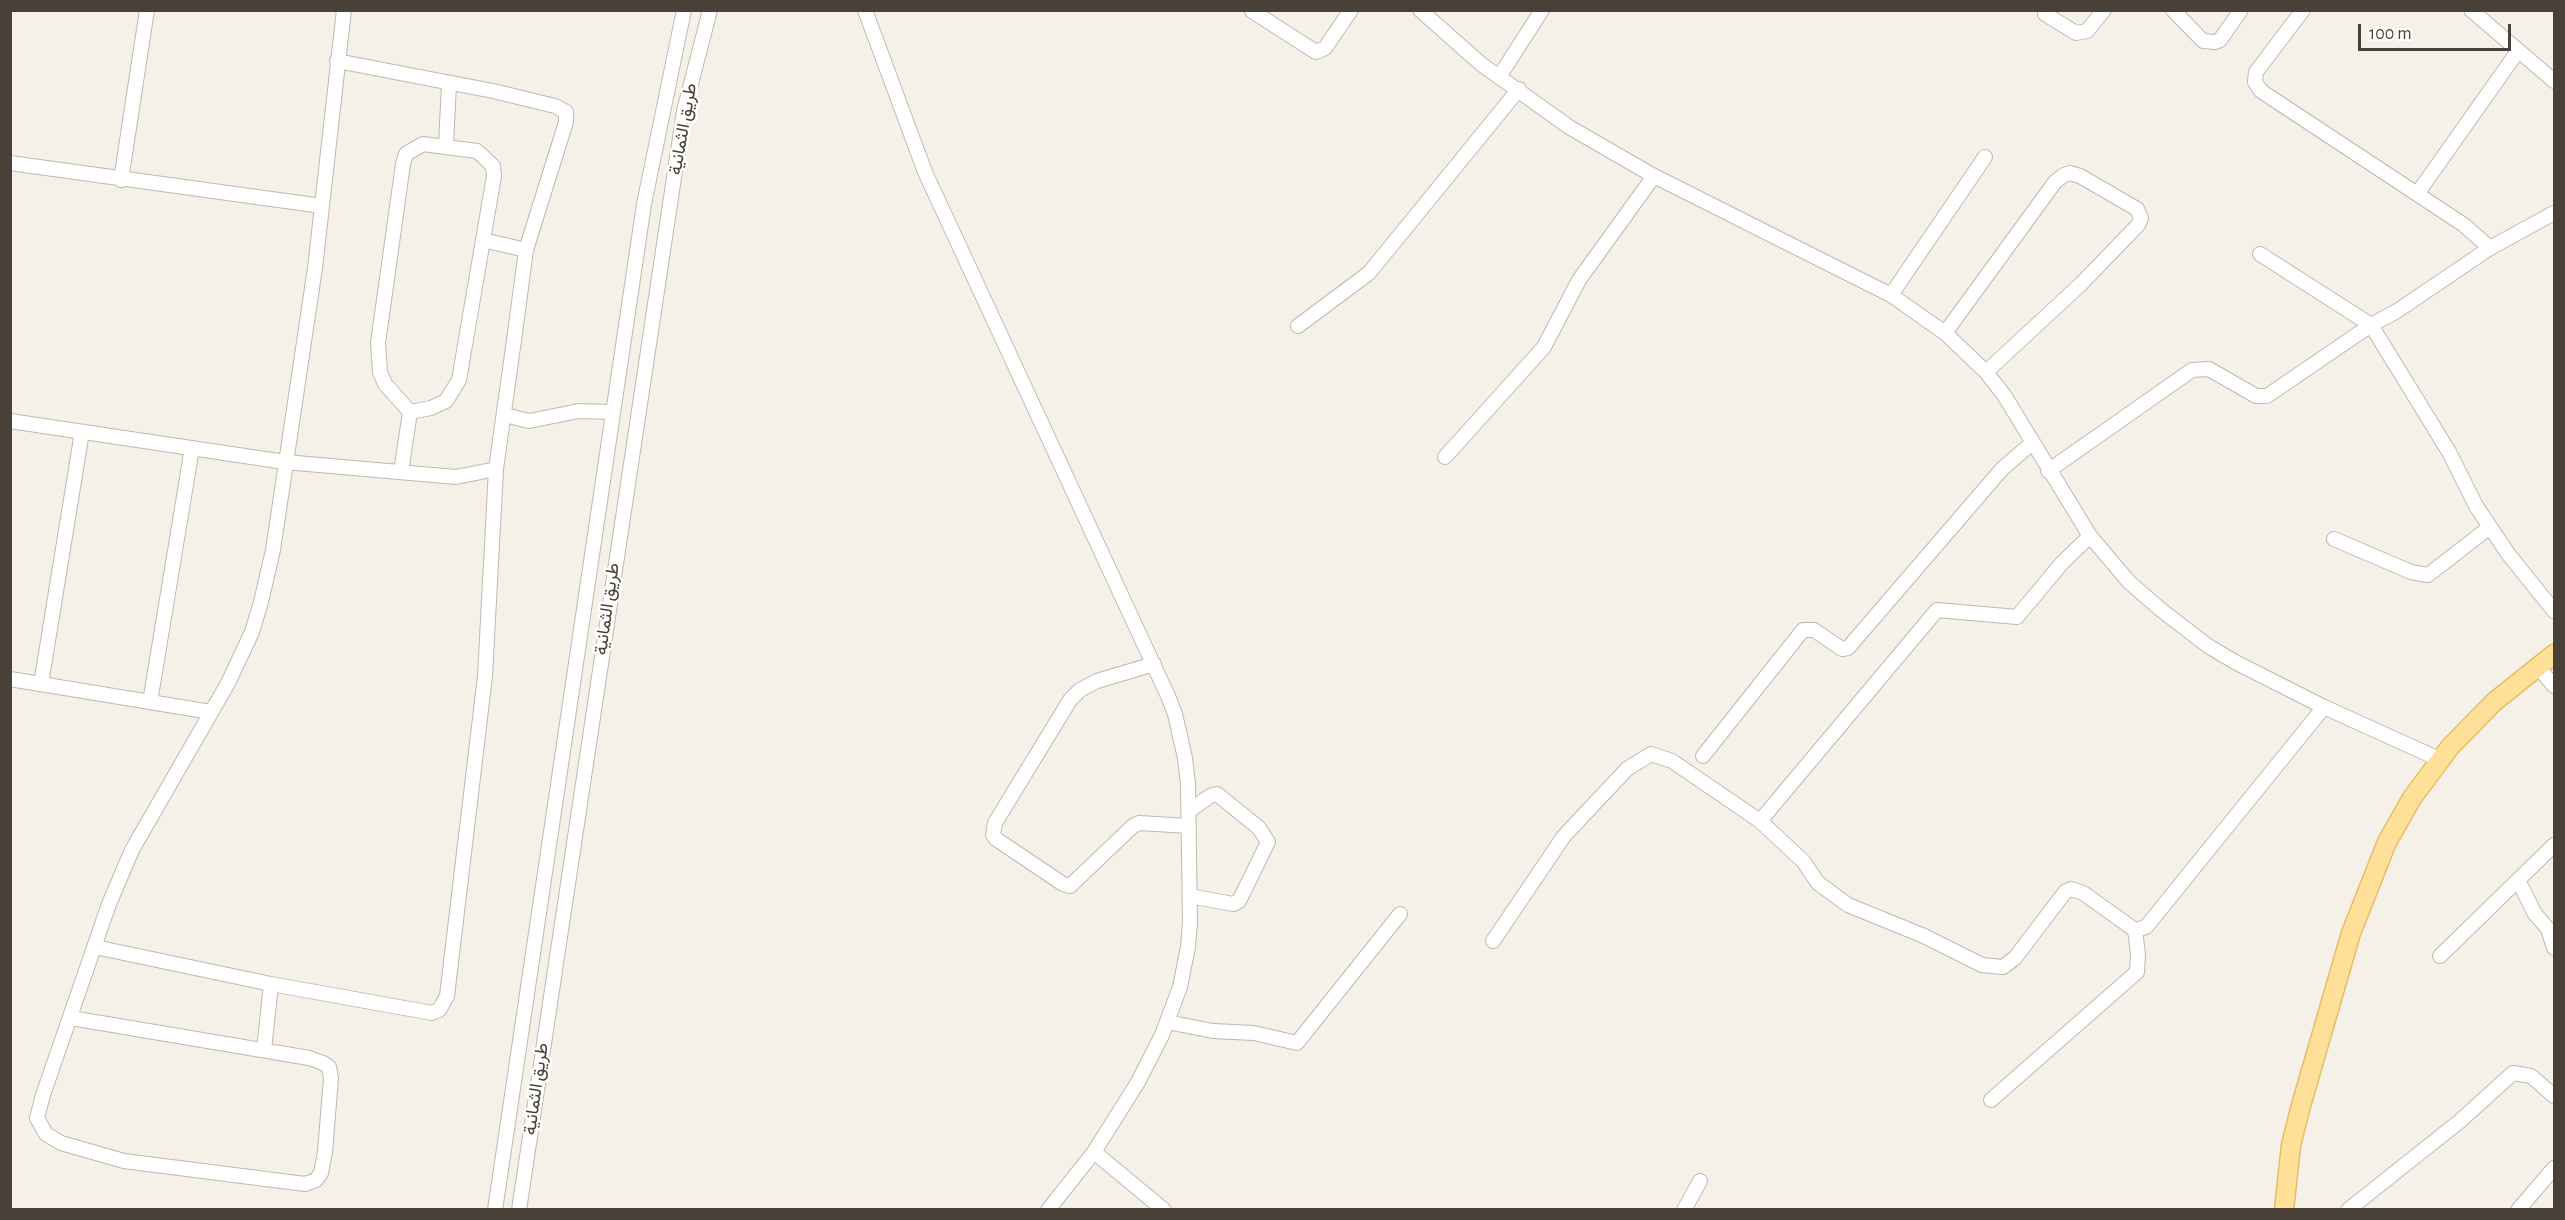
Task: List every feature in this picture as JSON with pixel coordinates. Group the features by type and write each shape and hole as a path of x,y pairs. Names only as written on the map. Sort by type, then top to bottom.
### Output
{"main road":[{"path":"2284,1209 2291,1145 2354,924 2376,867 2400,817 2441,760 2494,702 2554,654"}],"street":[{"path":"121,180 147,10"},
{"path":"71,1018 309,1058 329,1067 331,1078 321,1173 310,1184 124,1161 68,1145 46,1134 37,1118 95,947 132,850 211,712 252,632 261,602 273,550 307,324 344,10"},
{"path":"495,1209 644,204 684,10"},
{"name":"طريق الثمانية","path":"519,1209 682,119 710,10"},
{"path":"865,10 925,172 1154,664 1175,714 1188,784 1190,896 1188,947 1180,987 1167,1022 1138,1082 1094,1152 1048,1209"},
{"path":"1252,11 1316,52 1325,48 1351,10"},
{"path":"1499,77 1542,10"},
{"path":"2046,14 2076,33 2086,31 2104,10"},
{"path":"2173,10 2204,41 2215,42 2220,40 2241,10"},
{"path":"2303,10 2256,72 2255,82 2261,91 2464,225 2490,248"},
{"path":"2471,10 2554,81"},
{"path":"1429,13 1499,77 1519,89 1569,127 1654,176 1891,295 1945,333 1986,372 2004,395 2048,471 2090,536 2129,582 2186,630 2235,662 2324,707 2441,760"},
{"path":"2417,194 2518,51"},
{"path":"95,947 271,984 432,1013 440,1010 444,1004 485,676 496,469 526,250 566,122 566,112 555,106 338,61"},
{"path":"446,146 449,84"},
{"path":"1298,326 1369,273 1519,89"},
{"path":"423,144 477,151 493,166 494,176 459,380 446,401 431,408 410,412 385,384 378,366 378,344 403,164 406,154 423,144"},
{"path":"1891,295 1985,157"},
{"path":"10,163 322,206"},
{"path":"1945,333 2055,182 2064,175 2070,173 2080,176 2138,209 2141,218 2138,225 2081,284 1986,372"},
{"path":"1445,457 1544,347 1579,280 1654,176"},
{"path":"2048,471 2192,370 2209,369 2256,396 2267,396 2490,248 2554,213"},
{"path":"483,240 526,250"},
{"path":"2260,254 2371,325 2449,452 2490,527 2554,611"},
{"path":"401,472 410,412"},
{"path":"505,416 529,421 573,412 612,412"},
{"path":"10,421 285,462 462,477 496,469"},
{"path":"41,684 82,432"},
{"path":"1703,756 1803,630 1814,630 1836,646 1842,649 1848,648 2002,469 2032,443"},
{"path":"150,702 192,448"},
{"path":"2334,539 2411,572 2428,575 2490,527"},
{"path":"1760,821 1937,610 2017,617 2062,563 2090,536"},
{"path":"1154,664 1097,681 1080,690 1070,700 995,823 993,834 996,839 1070,886 1133,826 1189,819 1210,796 1217,794 1259,828 1268,842 1239,901 1233,904 1190,896"},
{"path":"2537,666 2554,686"},
{"path":"10,679 211,712"},
{"path":"2135,930 2146,927 2324,707"},
{"path":"1493,941 1564,836 1613,783 1644,757 1658,754 1672,761 1760,821 1803,861 1818,883 1848,905 1924,936 1982,965 2003,967 2015,958 2061,897 2071,889 2083,893 2135,930 2138,954 2137,972 1991,1100"},
{"path":"2440,956 2554,844"},
{"path":"2518,880 2535,914 2548,929 2554,948"},
{"path":"1167,1022 1213,1031 1254,1033 1297,1043 1400,914"},
{"path":"264,1050 271,984"},
{"path":"2348,1209 2460,1121 2512,1073 2531,1076 2554,1096"},
{"path":"1094,1152 1164,1209"},
{"path":"2518,1209 2554,1168"},
{"path":"1684,1209 1700,1181"}]}
